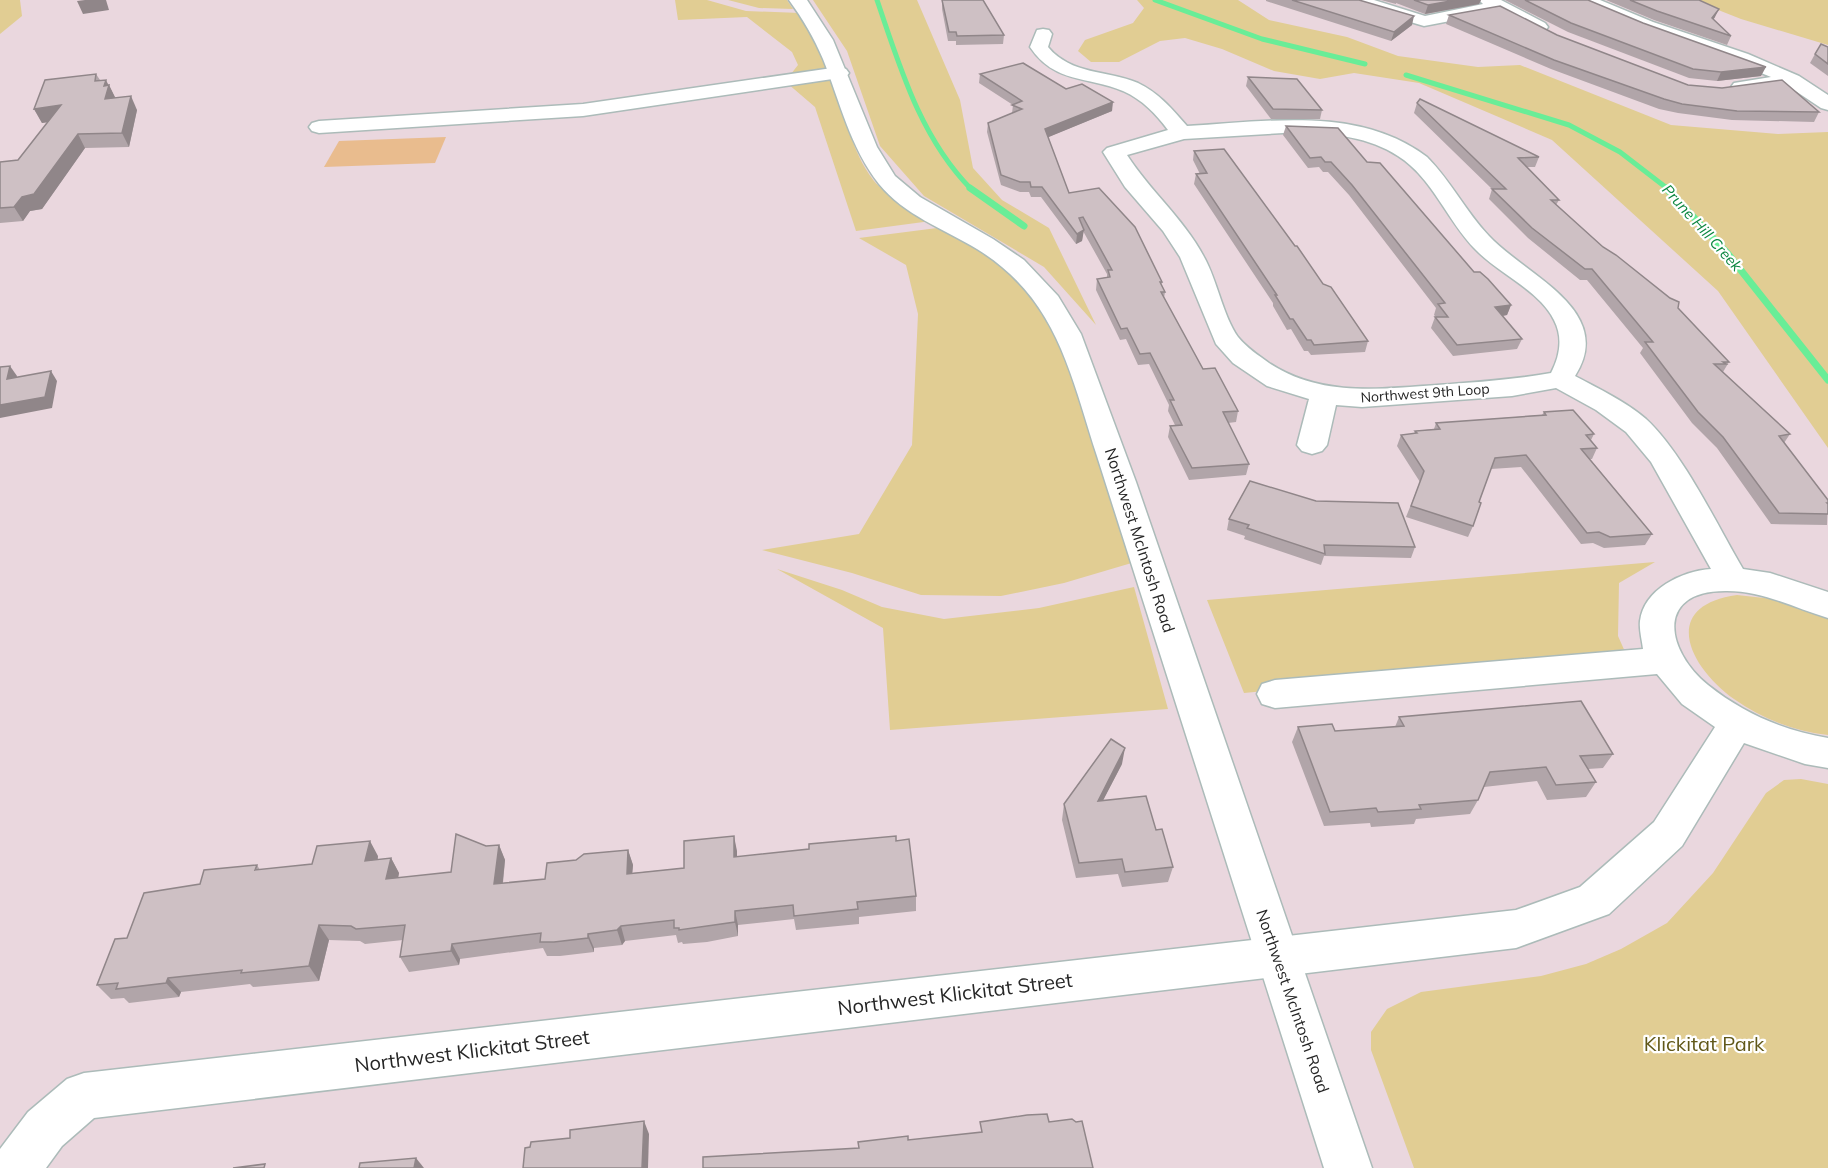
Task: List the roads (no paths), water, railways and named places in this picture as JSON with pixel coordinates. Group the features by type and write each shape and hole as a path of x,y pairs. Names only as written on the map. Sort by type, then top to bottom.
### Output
{"street":[{"name":"Northwest McIntosh Road","path":"798,0 822,34 864,140 879,170 897,190 919,206 986,244 1018,268 1047,299 1067,334 1110,447 1212,764 1348,1168"},
{"path":"1356,0 1424,21 1494,3 1551,33"},
{"path":"1586,0 1623,17 1738,56 1792,80 1828,104"},
{"path":"1043,34 1039,47 1046,59 1062,69 1141,92 1162,108 1181,133"},
{"path":"319,127 583,110 839,73"},
{"path":"1724,89 1792,80"},
{"name":"Northwest 9th Loop","path":"1301,126 1334,128 1387,141 1423,164 1436,178 1449,202 1484,245 1561,311 1571,327 1573,347 1570,366 1560,379 1512,388 1362,399 1323,395 1277,380 1242,357 1225,338 1192,257 1173,227 1132,182 1114,152 1150,144 1181,133 1301,126"},
{"path":"1560,379 1606,404 1636,426 1663,458 1733,579"},
{"path":"1312,445 1323,395"},
{"path":"1828,606 1795,592 1763,583 1733,579 1679,590 1662,605 1656,625 1661,649 1676,675 1702,700 1736,724 1775,741 1828,753"},
{"path":"1275,694 1667,660"},
{"name":"Northwest Klickitat Street","path":"16,1168 45,1129 84,1096 1516,929 1594,901 1668,834 1736,724"}],"waterway":[{"path":"877,0 913,100 938,147 970,188"},
{"name":"Prune Hill Creek","path":"1155,0 1262,39 1365,64"},
{"name":"Prune Hill Creek","path":"1406,75 1569,125 1620,152 1668,189"},
{"path":"970,188 1024,226"},
{"name":"Prune Hill Creek","path":"1666,188 1728,254 1828,380"}],"park label":[{"name":"Klickitat Park","path":"1704,1044"}]}
